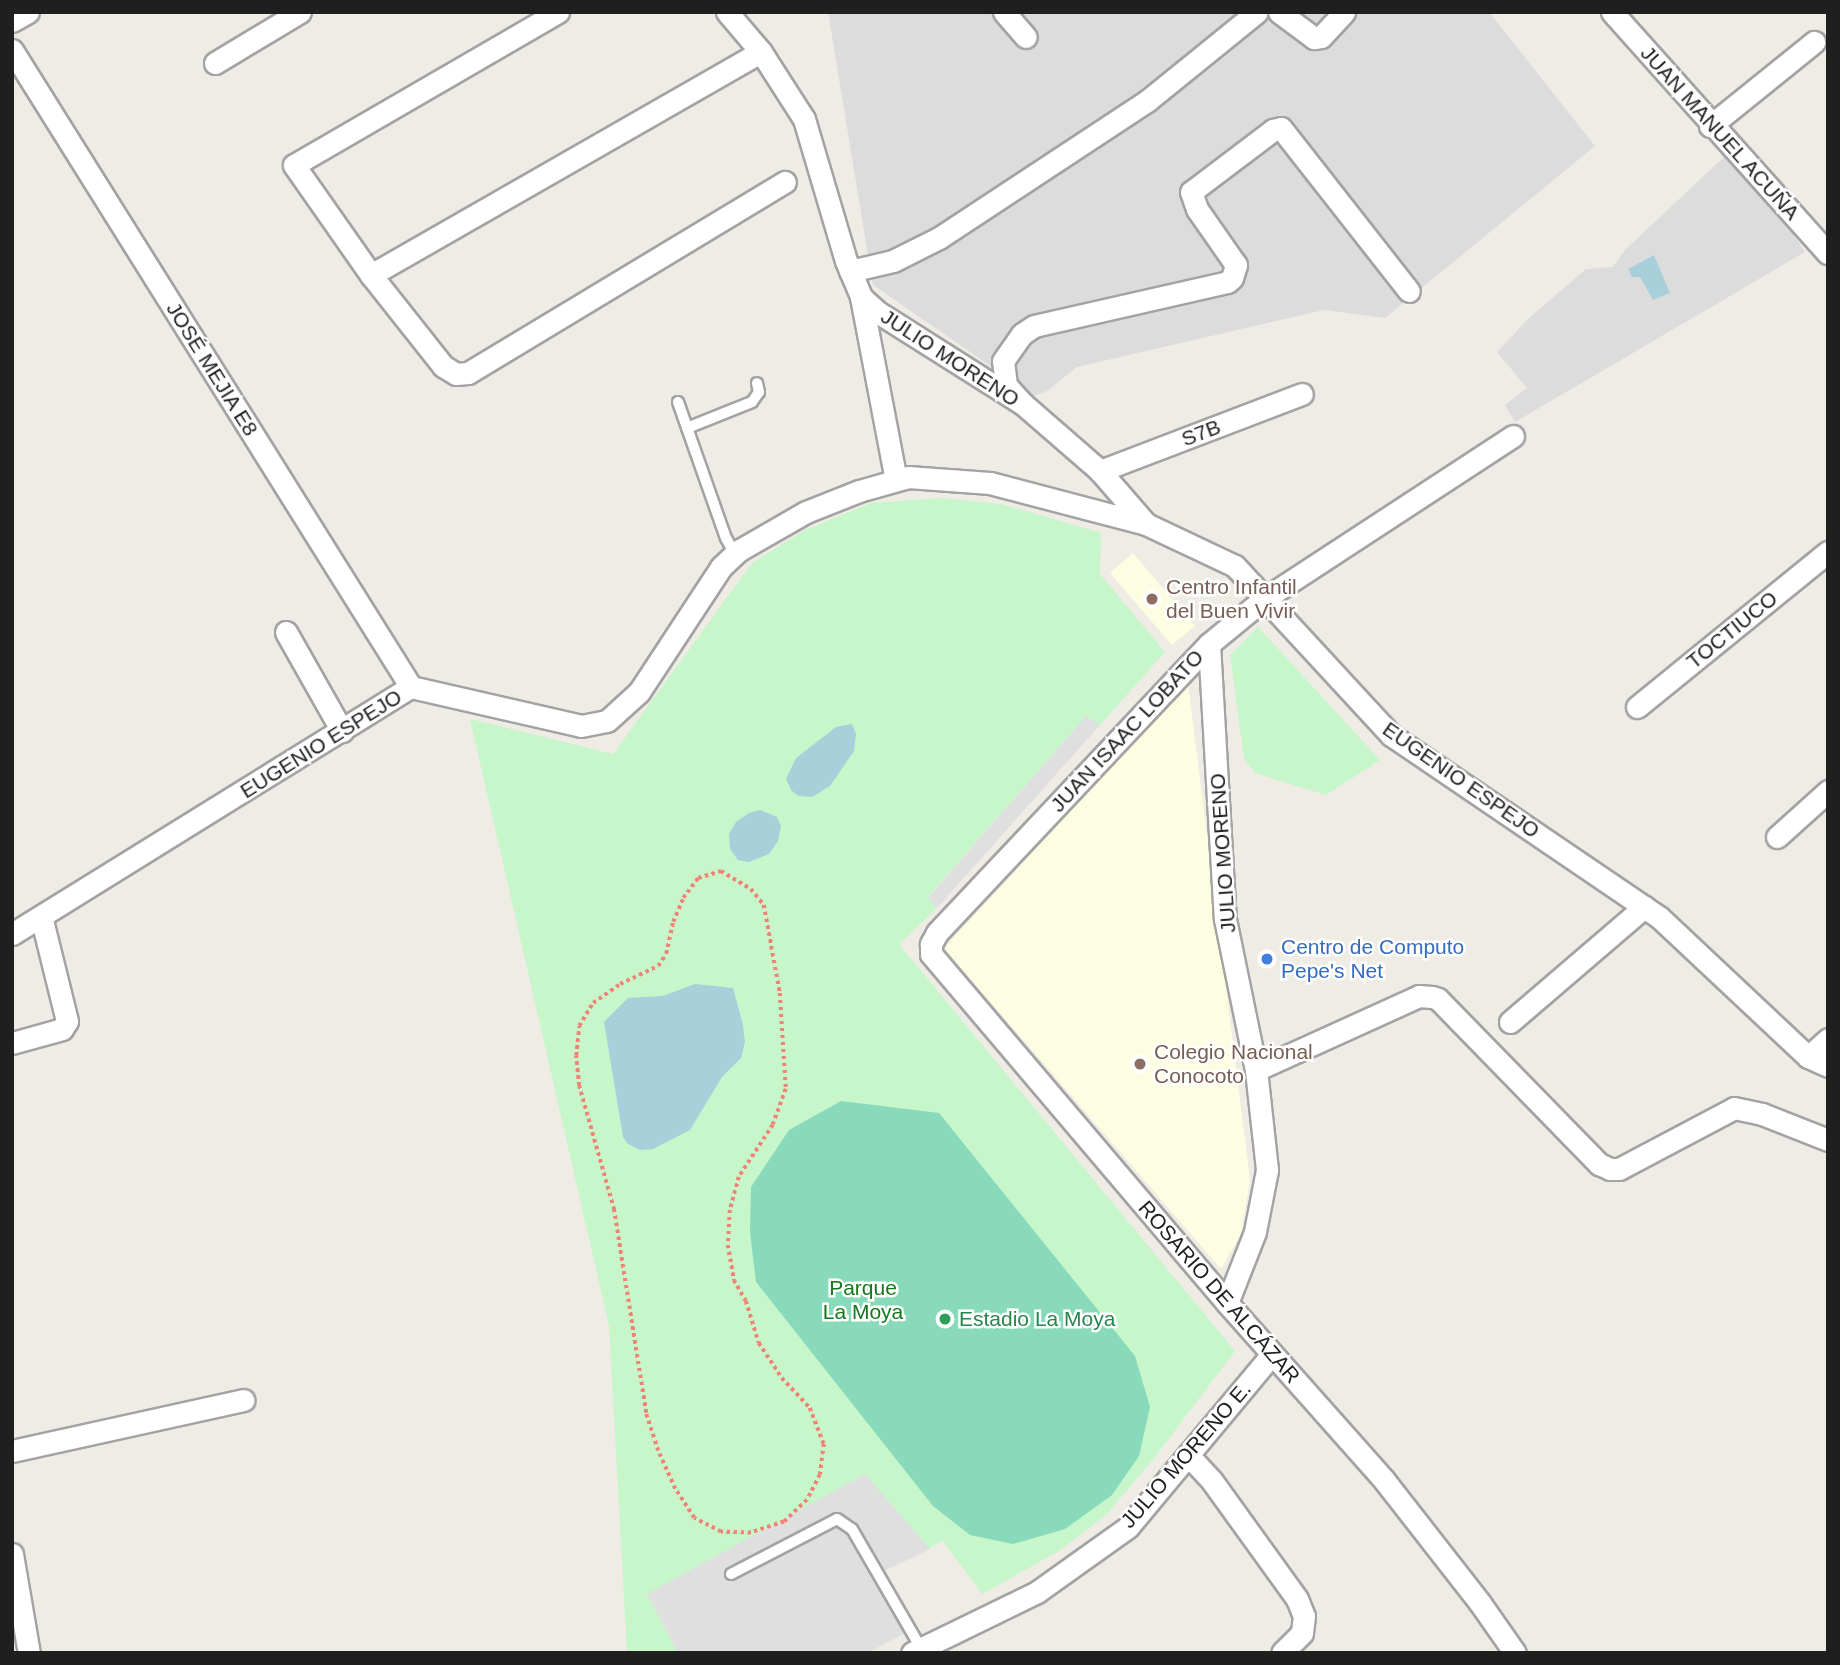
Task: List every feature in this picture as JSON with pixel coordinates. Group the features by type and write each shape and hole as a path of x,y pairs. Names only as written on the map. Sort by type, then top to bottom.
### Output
{"street":[{"path":"12,21 28,12"},
{"path":"215,63 300,12"},
{"path":"558,12 294,165 371,275 443,366 456,374 468,373 785,182"},
{"name":"JULIO MORENO","path":"727,12 761,52 804,119 850,271 861,298 879,313 1023,404 1100,471 1146,524"},
{"path":"1004,12 1026,37"},
{"path":"850,271 893,261 939,239 1147,101 1257,12"},
{"path":"1279,12 1314,38 1321,37 1344,12"},
{"name":"JUAN MANUEL ACUÑA","path":"1612,12 1710,125 1827,251"},
{"path":"1710,125 1814,42"},
{"name":"JOSÉ MEJIA E8","path":"12,50 411,687"},
{"path":"371,275 761,52"},
{"path":"1023,404 1006,385 1003,361 1022,334 1034,326 1227,282 1232,278 1236,265 1197,209 1191,192 1273,130 1281,128 1409,291"},
{"path":"861,298 896,480"},
{"name":"S7B","path":"1100,471 1302,394"},
{"name":"JUAN ISAAC LOBATO","path":"937,933 1209,644 1265,598 1513,436"},
{"name":"EUGENIO ESPEJO","path":"12,934 411,687 581,726 607,721 639,692 721,567 735,554 806,512 859,491 908,477 989,483 1146,524 1235,566 1391,735 1659,917 1808,1056 1828,1066"},
{"name":"TOCTIUCO","path":"1637,707 1828,552"},
{"path":"286,632 342,731"},
{"name":"JULIO MORENO","path":"1209,644 1225,919 1256,1070 1267,1170 1255,1232 1227,1303"},
{"path":"1777,836 1828,791"},
{"path":"1510,1022 1643,907"},
{"path":"12,1043 62,1029 67,1021 41,916"},
{"name":"ROSARIO DE ALCÁZAR","path":"937,933 931,944 931,954 1227,1303 1384,1480 1480,1603 1515,1653"},
{"path":"1256,1070 1419,996 1432,997 1438,999 1599,1164 1610,1169 1619,1169 1734,1108 1762,1114 1828,1140"},
{"path":"1808,1056 1828,1039"},
{"name":"JULIO MORENO E.","path":"919,1651 1037,1592 1128,1527 1272,1354"},
{"path":"12,1451 243,1400"},
{"path":"1188,1455 1212,1481 1297,1599 1304,1616 1302,1633 1282,1653"},
{"path":"12,1554 29,1653"}],"lane":[{"path":"687,428 752,402 759,392 757,383"},
{"path":"678,402 726,538 735,554"},
{"path":"731,1574 837,1519 852,1529 919,1651"}],"path":[{"path":"721,871 751,889 764,905 780,993 785,1064 786,1089 773,1125 738,1177 730,1210 728,1245 734,1280 746,1301 759,1343 782,1378 810,1408 824,1444 820,1475 807,1500 784,1522 751,1533 721,1532 694,1518 675,1489 646,1413 614,1210 579,1086 576,1056 579,1026 593,1003 620,984 658,966 666,954 673,922 683,898 698,878 721,871"}],"shaded area":[{"path":"828,12 1489,12 1595,146 1385,318 1324,310 1077,367 1047,391 1034,396 873,285"},
{"path":"1727,154 1784,220 1805,252 1515,422 1505,405 1527,388 1497,352 1529,318 1586,269 1613,267 1625,250"},
{"name":"Centro Infantil del Buen Vivir","path":"1133,553 1195,626 1172,645 1110,573"},
{"name":"Colegio Nacional Conocoto","path":"1188,684 1250,1180 1241,1234 1221,1269 944,948"},
{"path":"1086,716 1100,725 937,908 928,898"},
{"path":"865,1474 930,1549 878,1574 906,1632 867,1653 678,1653 647,1594"}],"green space":[{"name":"Parque La Moya","path":"942,498 1001,504 1101,533 1100,574 1165,652 1100,725 1086,716 928,897 937,908 899,944 1235,1351 1155,1457 1107,1514 1059,1551 982,1594 943,1541 879,1573 906,1632 868,1653 627,1653 609,1326 470,719 613,754 752,563 805,530 871,503"},
{"path":"1258,627 1380,760 1326,795 1255,773 1244,759 1230,655"},
{"name":"Estadio La Moya","path":"841,1101 939,1113 1135,1356 1150,1407 1139,1456 1112,1495 1065,1529 1013,1544 970,1535 933,1506 756,1282 750,1232 751,1187 789,1130"}],"water":[{"path":"1654,255 1670,293 1653,300 1640,277 1632,277 1628,269"},
{"path":"852,724 856,734 854,751 830,786 812,797 798,796 791,790 786,779 796,758 836,727"},
{"path":"760,810 777,817 781,826 778,841 769,854 749,862 738,860 730,849 729,834 736,822 749,813"},
{"path":"695,984 733,988 745,1042 741,1058 722,1077 690,1130 653,1149 640,1150 628,1144 623,1137 604,1022 628,998 663,996"}],"place":[{"name":"Centro Infantil del Buen Vivir","path":"1152,599"},
{"name":"Centro de Computo Pepe's Net","path":"1267,959"},
{"name":"Colegio Nacional Conocoto","path":"1140,1064"},
{"name":"Estadio La Moya","path":"945,1319"}]}
